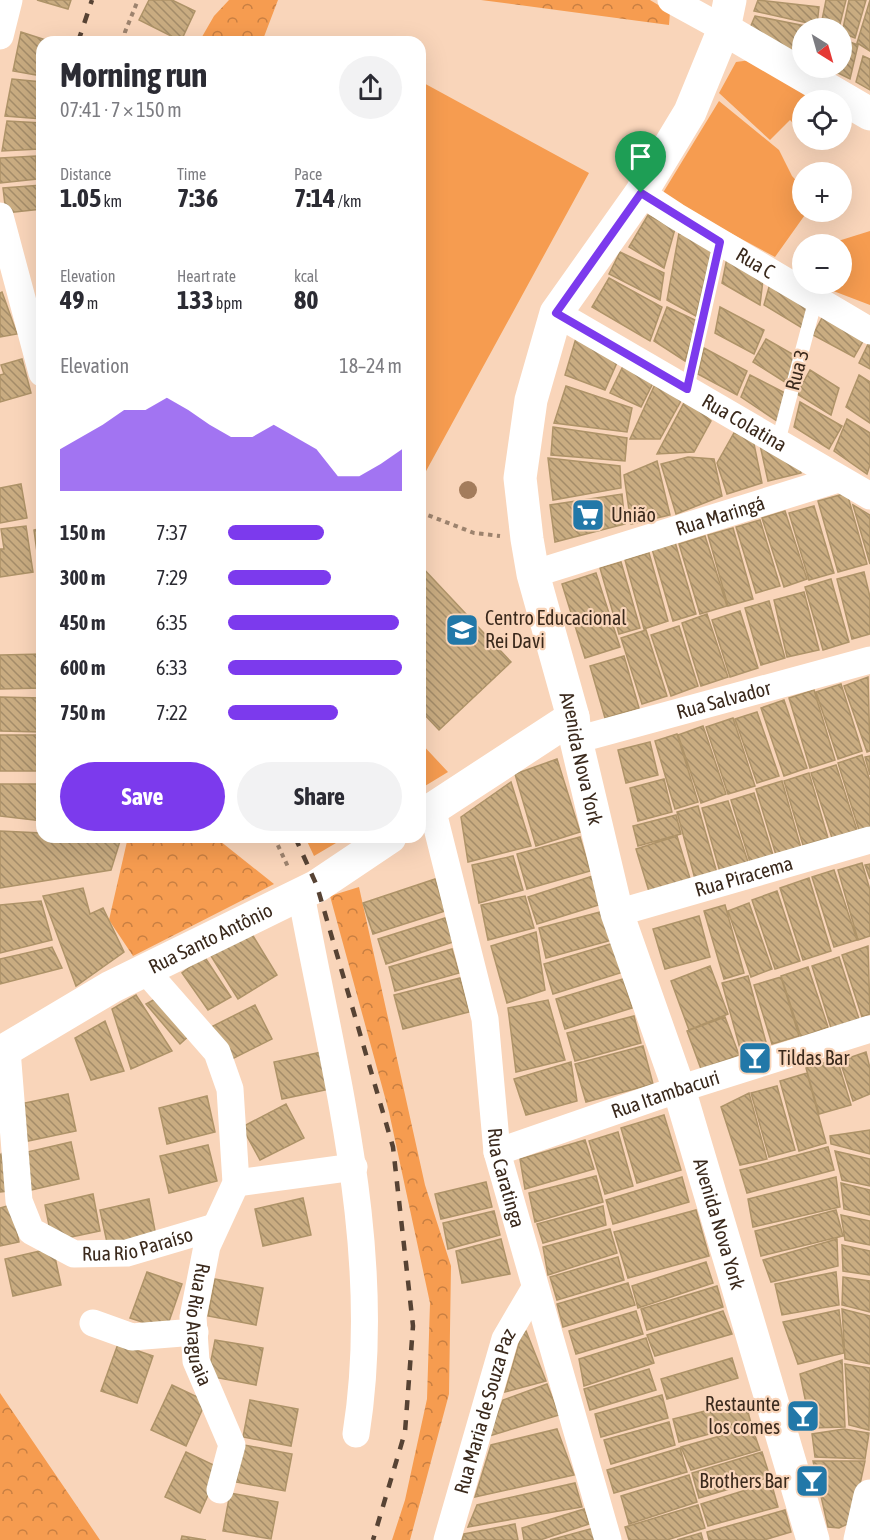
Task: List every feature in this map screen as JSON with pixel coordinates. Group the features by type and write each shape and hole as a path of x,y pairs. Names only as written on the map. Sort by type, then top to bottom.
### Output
{"main road":[{"path":"727,15 870,114"},
{"name":"Avenida Nova York","path":"727,15 690,112 641,193 556,313 531,400 520,478 533,574 575,729 617,913 679,1089 813,1540"},
{"path":"426,813 575,729"},
{"name":"Rua Santo Antônio","path":"9,1042 111,987 317,886 381,843"},
{"path":"860,1540 870,1496"}],"street":[{"path":"671,0 727,15"},
{"name":"Rua C","path":"641,193 870,331"},
{"path":"0,216 36,351"},
{"name":"Rua Colatina","path":"556,313 870,496"},
{"name":"Rua Maringá","path":"533,574 838,479"},
{"name":"Rua Salvador","path":"575,729 870,660"},
{"name":"Rua Caratinga","path":"426,813 485,1019 497,1152 608,1540"},
{"name":"Rua Piracema","path":"617,913 870,840"},
{"path":"300,894 354,1167 367,1325 357,1434"},
{"name":"Rua Rio Araguaia","path":"145,970 217,1052 230,1089 236,1183 207,1246 194,1317 196,1361 232,1444 220,1490"},
{"name":"Rua Itambacuri","path":"497,1152 679,1089 870,1029"},
{"name":"Rua Rio Paraíso","path":"9,1042 19,1201 31,1231 74,1254 127,1253 215,1227"},
{"path":"236,1183 354,1167"},
{"name":"Rua Maria de Souza Paz","path":"447,1540 505,1339 535,1288"},
{"path":"93,1323 132,1337 195,1332"}],"lane":[{"path":"687,389 720,242"},
{"name":"Rua 3","path":"778,442 816,298"}],"path":[{"path":"125,36 138,0"},
{"path":"426,514 474,533 527,539"},
{"path":"277,843 300,894"}],"green space":[{"path":"229,0 278,0 264,36 202,36 214,16"},
{"path":"481,0 650,0 670,12 669,25"},
{"path":"758,59 809,90 792,90 792,122 790,120 770,140 719,93 736,62"},
{"path":"426,84 589,173 426,471"},
{"path":"719,101 779,150 792,176 792,222 800,222 775,257 661,196"},
{"path":"870,231 870,305 841,294 852,294 852,237"},
{"path":"426,748 448,772 426,785"},
{"path":"127,843 223,843 274,884 133,956 109,920"},
{"path":"308,843 336,843 314,856"},
{"path":"359,887 425,1185 451,1266 449,1394 410,1540 392,1540 405,1500 427,1399 430,1303 389,1112 330,896"},
{"path":"0,1393 100,1540 0,1540"}],"building":[{"path":"37,0 71,0 68,9"},
{"path":"149,0 172,0 195,11 183,36 171,36 139,20"},
{"path":"758,0 819,7 818,18 792,19 754,11"},
{"path":"826,0 846,0 842,18 822,18"},
{"path":"849,0 866,0 855,38 852,37 852,18 845,18"},
{"path":"870,0 870,51 857,43"},
{"path":"755,16 792,23 792,53 750,28"},
{"path":"21,32 36,37 36,75 13,71"},
{"path":"852,43 858,45 852,70"},
{"path":"863,56 870,59 870,90 856,82"},
{"path":"12,79 36,81 36,119 5,116"},
{"path":"7,121 36,123 36,149 2,151"},
{"path":"36,156 36,179 0,183 0,158"},
{"path":"36,185 36,210 6,213 3,188"},
{"path":"648,215 675,229 664,268 629,247"},
{"path":"679,233 713,245 696,316 667,300"},
{"path":"620,252 664,273 660,300 609,274"},
{"path":"727,258 763,280 760,305 722,283"},
{"path":"609,278 662,307 650,341 592,307"},
{"path":"771,280 810,306 802,328 764,305"},
{"path":"2,292 17,334 0,337 0,293"},
{"path":"667,307 697,321 685,361 654,341"},
{"path":"720,307 764,330 754,354 715,333"},
{"path":"824,314 866,336 854,357 813,335"},
{"path":"576,338 619,358 605,390 565,375"},
{"path":"766,339 796,356 788,384 753,362"},
{"path":"870,340 870,369 859,363"},
{"path":"704,348 747,371 737,395 698,374"},
{"path":"22,359 31,393 0,402 0,375 4,374 1,365"},
{"path":"625,362 655,379 641,407 610,393"},
{"path":"810,370 839,388 831,415 797,394"},
{"path":"750,375 785,393 777,421 741,397"},
{"path":"859,375 870,382 870,423 846,407"},
{"path":"656,382 682,399 660,439 630,439"},
{"path":"566,386 632,408 627,432 554,423"},
{"path":"686,399 711,421 694,452 657,454"},
{"path":"800,402 842,426 829,449 794,427"},
{"path":"847,419 870,433 870,465 867,474 834,451"},
{"path":"553,427 627,438 625,461 551,455"},
{"path":"734,433 753,439 762,483 727,494 717,463"},
{"path":"760,445 799,460 801,473 768,481"},
{"path":"688,457 714,459 722,496 676,514 661,464"},
{"path":"548,458 620,466 621,488 553,500"},
{"path":"657,461 670,515 631,524 624,475"},
{"path":"21,484 27,518 0,523 0,488"},
{"path":"847,493 867,564 838,572 818,501"},
{"name":"União","path":"622,494 625,524 555,542 550,505"},
{"path":"853,505 870,515 870,564"},
{"path":"814,506 834,573 809,580 789,513"},
{"path":"785,511 807,579 784,587 762,518"},
{"path":"760,520 780,586 756,593 736,527"},
{"path":"26,526 33,572 0,577 0,549 4,549 1,529"},
{"path":"733,528 753,599 728,606 708,535"},
{"path":"705,536 727,606 700,614 679,544"},
{"path":"675,542 696,614 673,621 652,549"},
{"path":"649,553 668,621 644,629 625,560"},
{"path":"621,562 640,628 619,634 600,568"},
{"path":"426,571 511,662 439,730 426,716"},
{"path":"864,572 870,597 870,634 852,639 837,579"},
{"path":"596,573 620,647 585,658 562,584"},
{"path":"831,579 849,642 823,650 805,587"},
{"path":"804,592 819,650 787,657 774,600"},
{"path":"769,601 785,658 761,665 745,608"},
{"path":"740,611 758,668 730,677 712,620"},
{"path":"707,614 728,677 701,686 682,623"},
{"path":"679,626 698,686 671,696 651,635"},
{"path":"646,630 667,696 642,704 621,638"},
{"path":"36,654 36,688 0,689 0,655"},
{"path":"624,656 639,708 605,718 590,666"},
{"path":"868,677 870,751 867,752 844,686"},
{"path":"841,684 862,751 838,759 816,692"},
{"path":"814,690 835,760 810,768 789,698"},
{"path":"0,697 36,698 36,732 0,731"},
{"path":"784,700 807,768 784,776 761,708"},
{"path":"757,712 779,776 757,783 735,719"},
{"path":"733,718 755,786 728,794 706,727"},
{"path":"703,726 726,794 701,803 678,735"},
{"path":"677,734 698,802 675,809 655,741"},
{"path":"0,735 36,735 36,771 0,771"},
{"path":"650,742 658,775 626,783 618,750"},
{"path":"862,755 870,781 870,827 859,830 838,763"},
{"path":"870,756 870,775 865,757"},
{"path":"557,759 580,832 536,846 515,774"},
{"path":"836,765 857,830 832,838 811,773"},
{"path":"809,773 828,838 803,845 784,781"},
{"path":"664,779 672,812 638,821 630,788"},
{"path":"782,781 801,848 776,855 756,789"},
{"path":"511,782 531,846 468,862 461,817"},
{"path":"0,784 36,784 36,820 0,816"},
{"path":"754,793 773,855 750,862 731,800"},
{"path":"728,801 749,865 720,872 702,808"},
{"path":"698,806 717,873 695,879 677,812"},
{"path":"676,815 681,834 638,846 633,826"},
{"path":"0,831 36,833 36,843 119,843 111,870 0,888"},
{"path":"677,836 692,885 651,898 636,849"},
{"path":"580,837 590,871 527,889 517,854"},
{"path":"513,856 523,890 479,903 472,865"},
{"path":"862,863 870,890 870,936 858,940 838,870"},
{"path":"870,864 870,879 865,865"},
{"path":"834,870 857,940 834,947 812,877"},
{"path":"596,875 605,903 537,924 528,897"},
{"path":"809,878 831,951 803,960 780,888"},
{"path":"435,879 445,911 373,934 363,903"},
{"path":"83,888 90,914 103,908 124,952 76,986 43,896"},
{"path":"777,891 800,961 775,969 752,900"},
{"path":"525,896 534,928 488,940 481,905"},
{"path":"41,901 52,940 0,953 0,905"},
{"path":"749,903 772,969 751,977 728,911"},
{"path":"725,905 744,973 724,979 704,911"},
{"path":"604,911 612,940 546,958 539,928"},
{"path":"699,916 710,957 665,969 653,929"},
{"path":"445,918 453,942 386,964 378,939"},
{"path":"250,931 277,975 238,999 211,956"},
{"path":"536,932 545,990 507,1003 491,946"},
{"path":"614,943 623,972 553,994 544,964"},
{"path":"868,946 870,1014 862,1017 842,955"},
{"path":"52,947 62,968 0,984 0,959"},
{"path":"452,949 459,973 395,991 389,967"},
{"path":"204,956 231,997 208,1010 182,973"},
{"path":"839,957 859,1019 831,1028 812,966"},
{"path":"710,966 728,1014 689,1030 671,981"},
{"path":"808,967 828,1027 801,1037 781,976"},
{"path":"748,976 767,1046 741,1052 722,983"},
{"path":"781,977 799,1036 772,1044 754,985"},
{"path":"460,978 469,1012 403,1029 394,995"},
{"path":"623,979 632,1008 565,1029 556,999"},
{"path":"136,995 172,1051 131,1069 112,1009"},
{"path":"159,997 191,1034 180,1044 146,1004"},
{"path":"548,1000 565,1060 516,1072 508,1008"},
{"path":"255,1005 272,1039 228,1061 211,1027"},
{"path":"634,1016 641,1043 575,1061 567,1033"},
{"path":"725,1017 739,1055 701,1069 687,1031"},
{"path":"105,1021 124,1071 91,1080 75,1038"},
{"path":"643,1046 653,1084 586,1102 575,1064"},
{"path":"322,1052 330,1089 282,1099 274,1062"},
{"path":"866,1052 870,1068 870,1094 853,1101 840,1061"},
{"path":"837,1059 851,1105 819,1114 806,1068"},
{"path":"571,1062 577,1101 526,1115 514,1079"},
{"path":"807,1073 826,1143 799,1151 780,1081"},
{"path":"777,1086 795,1150 769,1157 751,1093"},
{"path":"749,1093 767,1159 740,1165 721,1107"},
{"path":"68,1094 76,1131 28,1141 20,1104"},
{"path":"207,1096 215,1132 167,1144 159,1108"},
{"path":"286,1104 304,1138 260,1160 242,1127"},
{"path":"664,1115 681,1170 637,1183 621,1128"},
{"path":"870,1130 870,1154 831,1144 830,1136"},
{"path":"618,1132 633,1186 605,1194 589,1141"},
{"path":"585,1140 594,1169 525,1189 520,1159"},
{"path":"71,1142 79,1179 31,1190 23,1153"},
{"path":"208,1145 217,1181 169,1193 160,1156"},
{"path":"828,1147 834,1170 747,1193 740,1170"},
{"path":"835,1151 870,1159 870,1186 842,1180"},
{"path":"0,1155 8,1191 0,1192"},
{"path":"596,1176 603,1202 535,1222 529,1193"},
{"path":"682,1177 689,1202 613,1224 606,1200"},
{"path":"836,1177 840,1207 753,1227 748,1199"},
{"path":"486,1182 492,1207 441,1219 435,1194"},
{"path":"841,1183 870,1190 870,1215 844,1209"},
{"path":"93,1194 100,1231 52,1241 45,1205"},
{"path":"303,1198 311,1235 263,1246 255,1209"},
{"path":"149,1199 156,1236 108,1247 100,1210"},
{"path":"11,1205 19,1242 0,1246 0,1208"},
{"path":"603,1206 606,1225 543,1243 537,1224"},
{"path":"696,1210 709,1256 628,1278 614,1232"},
{"path":"836,1210 843,1236 761,1256 755,1231"},
{"path":"494,1211 500,1235 448,1249 443,1223"},
{"path":"841,1215 870,1221 870,1245 845,1240"},
{"path":"610,1229 617,1253 548,1275 543,1247"},
{"path":"501,1239 510,1274 462,1283 456,1251"},
{"path":"837,1239 838,1266 771,1282 763,1260"},
{"path":"842,1245 870,1251 870,1275 843,1271"},
{"path":"53,1248 61,1285 13,1296 5,1259"},
{"path":"618,1257 624,1280 557,1300 550,1277"},
{"path":"706,1262 713,1283 638,1308 632,1286"},
{"path":"147,1272 182,1284 166,1330 130,1318"},
{"path":"836,1272 839,1305 782,1315 775,1284"},
{"path":"843,1277 870,1281 870,1312 842,1305"},
{"path":"215,1279 263,1288 256,1325 208,1316"},
{"path":"628,1283 635,1305 563,1327 557,1304"},
{"path":"717,1286 723,1307 647,1330 641,1309"},
{"path":"842,1309 870,1316 870,1364 845,1359"},
{"path":"839,1310 844,1353 798,1364 783,1322"},
{"path":"636,1311 643,1334 576,1354 569,1331"},
{"path":"723,1311 732,1334 655,1356 647,1335"},
{"path":"526,1331 546,1381 505,1392 522,1333"},
{"path":"646,1338 654,1363 584,1386 579,1359"},
{"path":"215,1340 263,1348 256,1385 208,1376"},
{"path":"118,1344 153,1356 137,1403 101,1391"},
{"path":"732,1358 738,1378 667,1399 661,1379"},
{"path":"842,1360 845,1427 811,1428 800,1374"},
{"path":"845,1364 870,1368 869,1430 849,1425"},
{"path":"649,1369 656,1390 590,1410 584,1389"},
{"path":"547,1384 559,1415 489,1436 503,1400"},
{"path":"172,1385 206,1401 186,1446 151,1430"},
{"path":"662,1395 668,1418 601,1437 595,1414"},
{"path":"250,1400 298,1409 291,1446 243,1437"},
{"path":"745,1401 751,1423 679,1442 673,1419"},
{"path":"669,1422 675,1445 611,1464 604,1440"},
{"path":"752,1427 760,1450 691,1470 681,1447"},
{"path":"557,1429 574,1475 475,1497 491,1445"},
{"path":"844,1429 869,1433 865,1459 815,1457 812,1434"},
{"path":"244,1445 292,1454 285,1491 236,1482"},
{"path":"680,1448 687,1472 614,1493 607,1470"},
{"path":"186,1452 220,1468 200,1513 165,1497"},
{"path":"762,1452 770,1477 699,1498 692,1473"},
{"path":"813,1461 865,1461 852,1522 839,1528 828,1527"},
{"path":"689,1475 697,1502 629,1524 621,1496"},
{"path":"771,1482 778,1507 708,1526 701,1504"},
{"path":"575,1483 582,1507 468,1527 477,1505"},
{"path":"230,1493 278,1502 271,1539 223,1531"},
{"path":"698,1505 705,1528 667,1540 629,1540 625,1527"},
{"path":"584,1509 589,1524 540,1540 524,1540 522,1528"},
{"path":"785,1510 791,1532 764,1540 709,1540 707,1532"},
{"path":"515,1524 518,1540 462,1540 464,1534"},
{"path":"594,1528 597,1540 550,1540"},
{"path":"701,1533 703,1540 677,1540"},
{"path":"182,1536 206,1540 181,1540"}],"railway":[{"path":"80,36 92,0"},
{"path":"298,843 317,886 393,1147 413,1326 405,1432 373,1540"}],"place":[{"name":"União","path":"588,515"},
{"name":"Centro Educacional Rei Davi","path":"462,630"},
{"name":"Tildas Bar","path":"755,1058"},
{"name":"Restaunte los comes","path":"803,1416"},
{"name":"Brothers Bar","path":"812,1481"}],"route":[{"path":"641,193 720,242 687,389 556,313 641,193"}]}
